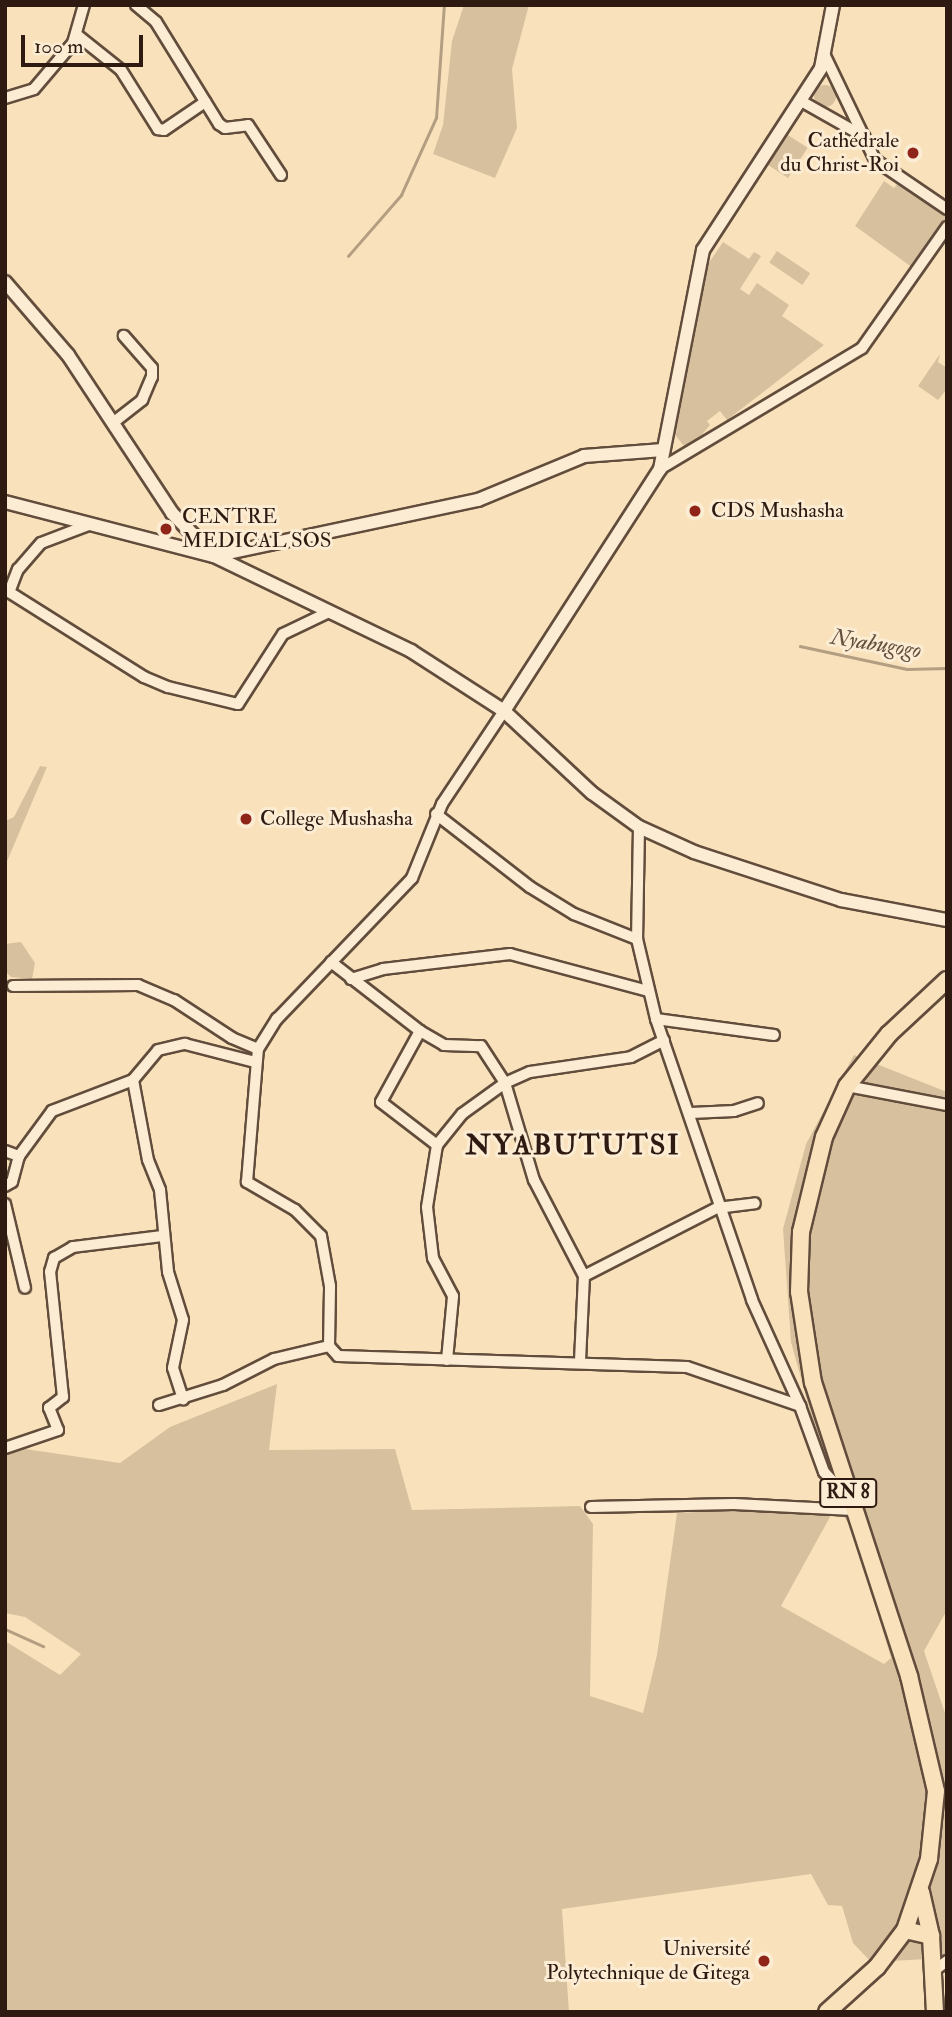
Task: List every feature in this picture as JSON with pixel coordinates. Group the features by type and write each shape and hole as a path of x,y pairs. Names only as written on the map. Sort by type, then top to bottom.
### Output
{"main road":[{"name":"RN 8","path":"828,2012 877,1967 905,1930 921,1892 935,1828 932,1764 813,1383 799,1292 808,1196 824,1137 847,1086 889,1034 947,980"},
{"path":"921,1892 941,1966 935,2012"},
{"path":"905,1930 931,1936"}],"street":[{"path":"5,98 30,93 77,35 84,5"},
{"path":"136,5 156,22 222,126 248,125 281,175"},
{"path":"800,1406 687,1367 580,1361 338,1356 329,1346 330,1286 321,1236 295,1210 247,1182 258,1049 277,1019 412,878 436,814 660,469 703,250 801,101 825,56 833,5"},
{"path":"77,35 121,71 158,129 163,130 205,102"},
{"path":"825,56 875,160 947,209"},
{"path":"801,101 866,137"},
{"path":"660,469 862,348 947,227"},
{"path":"5,282 68,355 172,513 214,556"},
{"path":"114,422 142,400 152,377 152,368 124,336"},
{"path":"214,556 478,500 584,456 663,450"},
{"path":"5,502 214,556 451,673 504,711 592,793 639,827 771,880 841,900 947,920"},
{"path":"91,524 41,543 18,569 9,592 144,677 168,687 238,704 283,634 328,612"},
{"path":"436,814 530,887 574,914 637,939"},
{"path":"639,827 637,939 656,1019 691,1113 718,1208 752,1300 800,1406 824,1472 852,1505"},
{"path":"351,979 383,969 510,954 648,990"},
{"path":"331,962 420,1031 444,1045 481,1045 505,1083 534,1180 584,1276 580,1361"},
{"path":"13,986 138,985 174,1000 232,1038 258,1049"},
{"path":"656,1019 774,1035"},
{"path":"420,1031 381,1102 437,1145"},
{"path":"447,1360 453,1296 433,1258 427,1207 437,1145 462,1114 505,1083 530,1072 631,1057 664,1040"},
{"path":"5,1186 12,1182 19,1156 56,1107 133,1080 158,1050 178,1045 255,1062"},
{"path":"133,1080 148,1160 160,1190 163,1236 183,1320 173,1368 183,1399"},
{"path":"847,1086 947,1105"},
{"path":"691,1113 734,1111 758,1103"},
{"path":"5,1151 19,1156"},
{"path":"584,1276 718,1208 755,1203"},
{"path":"5,1204 25,1288"},
{"path":"5,1448 58,1430 49,1408 63,1397 50,1272 54,1258 73,1247 163,1236"},
{"path":"159,1405 183,1399 274,1359 329,1346"},
{"path":"591,1507 852,1505"}],"shaded area":[{"path":"464,5 529,5 512,69 517,128 495,178 433,154 443,125 452,41"},
{"path":"825,85 833,88 836,96 833,104 825,107 817,104 814,96 817,88"},
{"path":"785,133 808,148 788,178 765,163"},
{"path":"884,181 894,188 898,183 947,215 913,268 855,226"},
{"path":"723,242 749,259 754,252 761,256 740,289 749,295 757,283 789,305 782,316 824,345 727,420 720,411 707,421 710,425 694,444 683,445 673,432 706,267"},
{"path":"777,251 810,273 802,285 769,263"},
{"path":"940,354 938,362 947,368 947,389 938,400 918,386"},
{"path":"40,766 47,767 5,866 5,821 14,817"},
{"path":"21,942 35,963 32,979 11,977 5,971 5,944"},
{"path":"854,1055 947,1092 947,1610 924,1651 947,1719 947,1958 871,1962 853,1943 842,1906 828,1905 811,1874 562,1909 569,2012 5,2012 5,1641 60,1675 81,1654 25,1617 5,1613 5,1446 120,1463 170,1427 277,1384 269,1450 395,1449 412,1510 580,1506 593,1524 590,1696 643,1713 657,1655 677,1513 836,1505 791,1342 783,1229 806,1144","holes":["836,1506 852,1528 891,1658 884,1664 781,1606"]}],"waterway":[{"path":"348,256 401,195 436,118 444,5"},
{"name":"Nyabugogo","path":"800,646 907,669 947,668"},
{"path":"5,1629 43,1646"}],"place":[{"name":"Cathédrale du Christ-Roi","path":"913,153"},
{"name":"CDS Mushasha","path":"695,511"},
{"name":"CENTRE MEDICAL SOS","path":"166,529"},
{"name":"College Mushasha","path":"246,819"},
{"name":"Université Polytechnique de Gitega","path":"764,1961"}],"district":[{"name":"NYABUTUTSI","path":"573,1146"}]}
